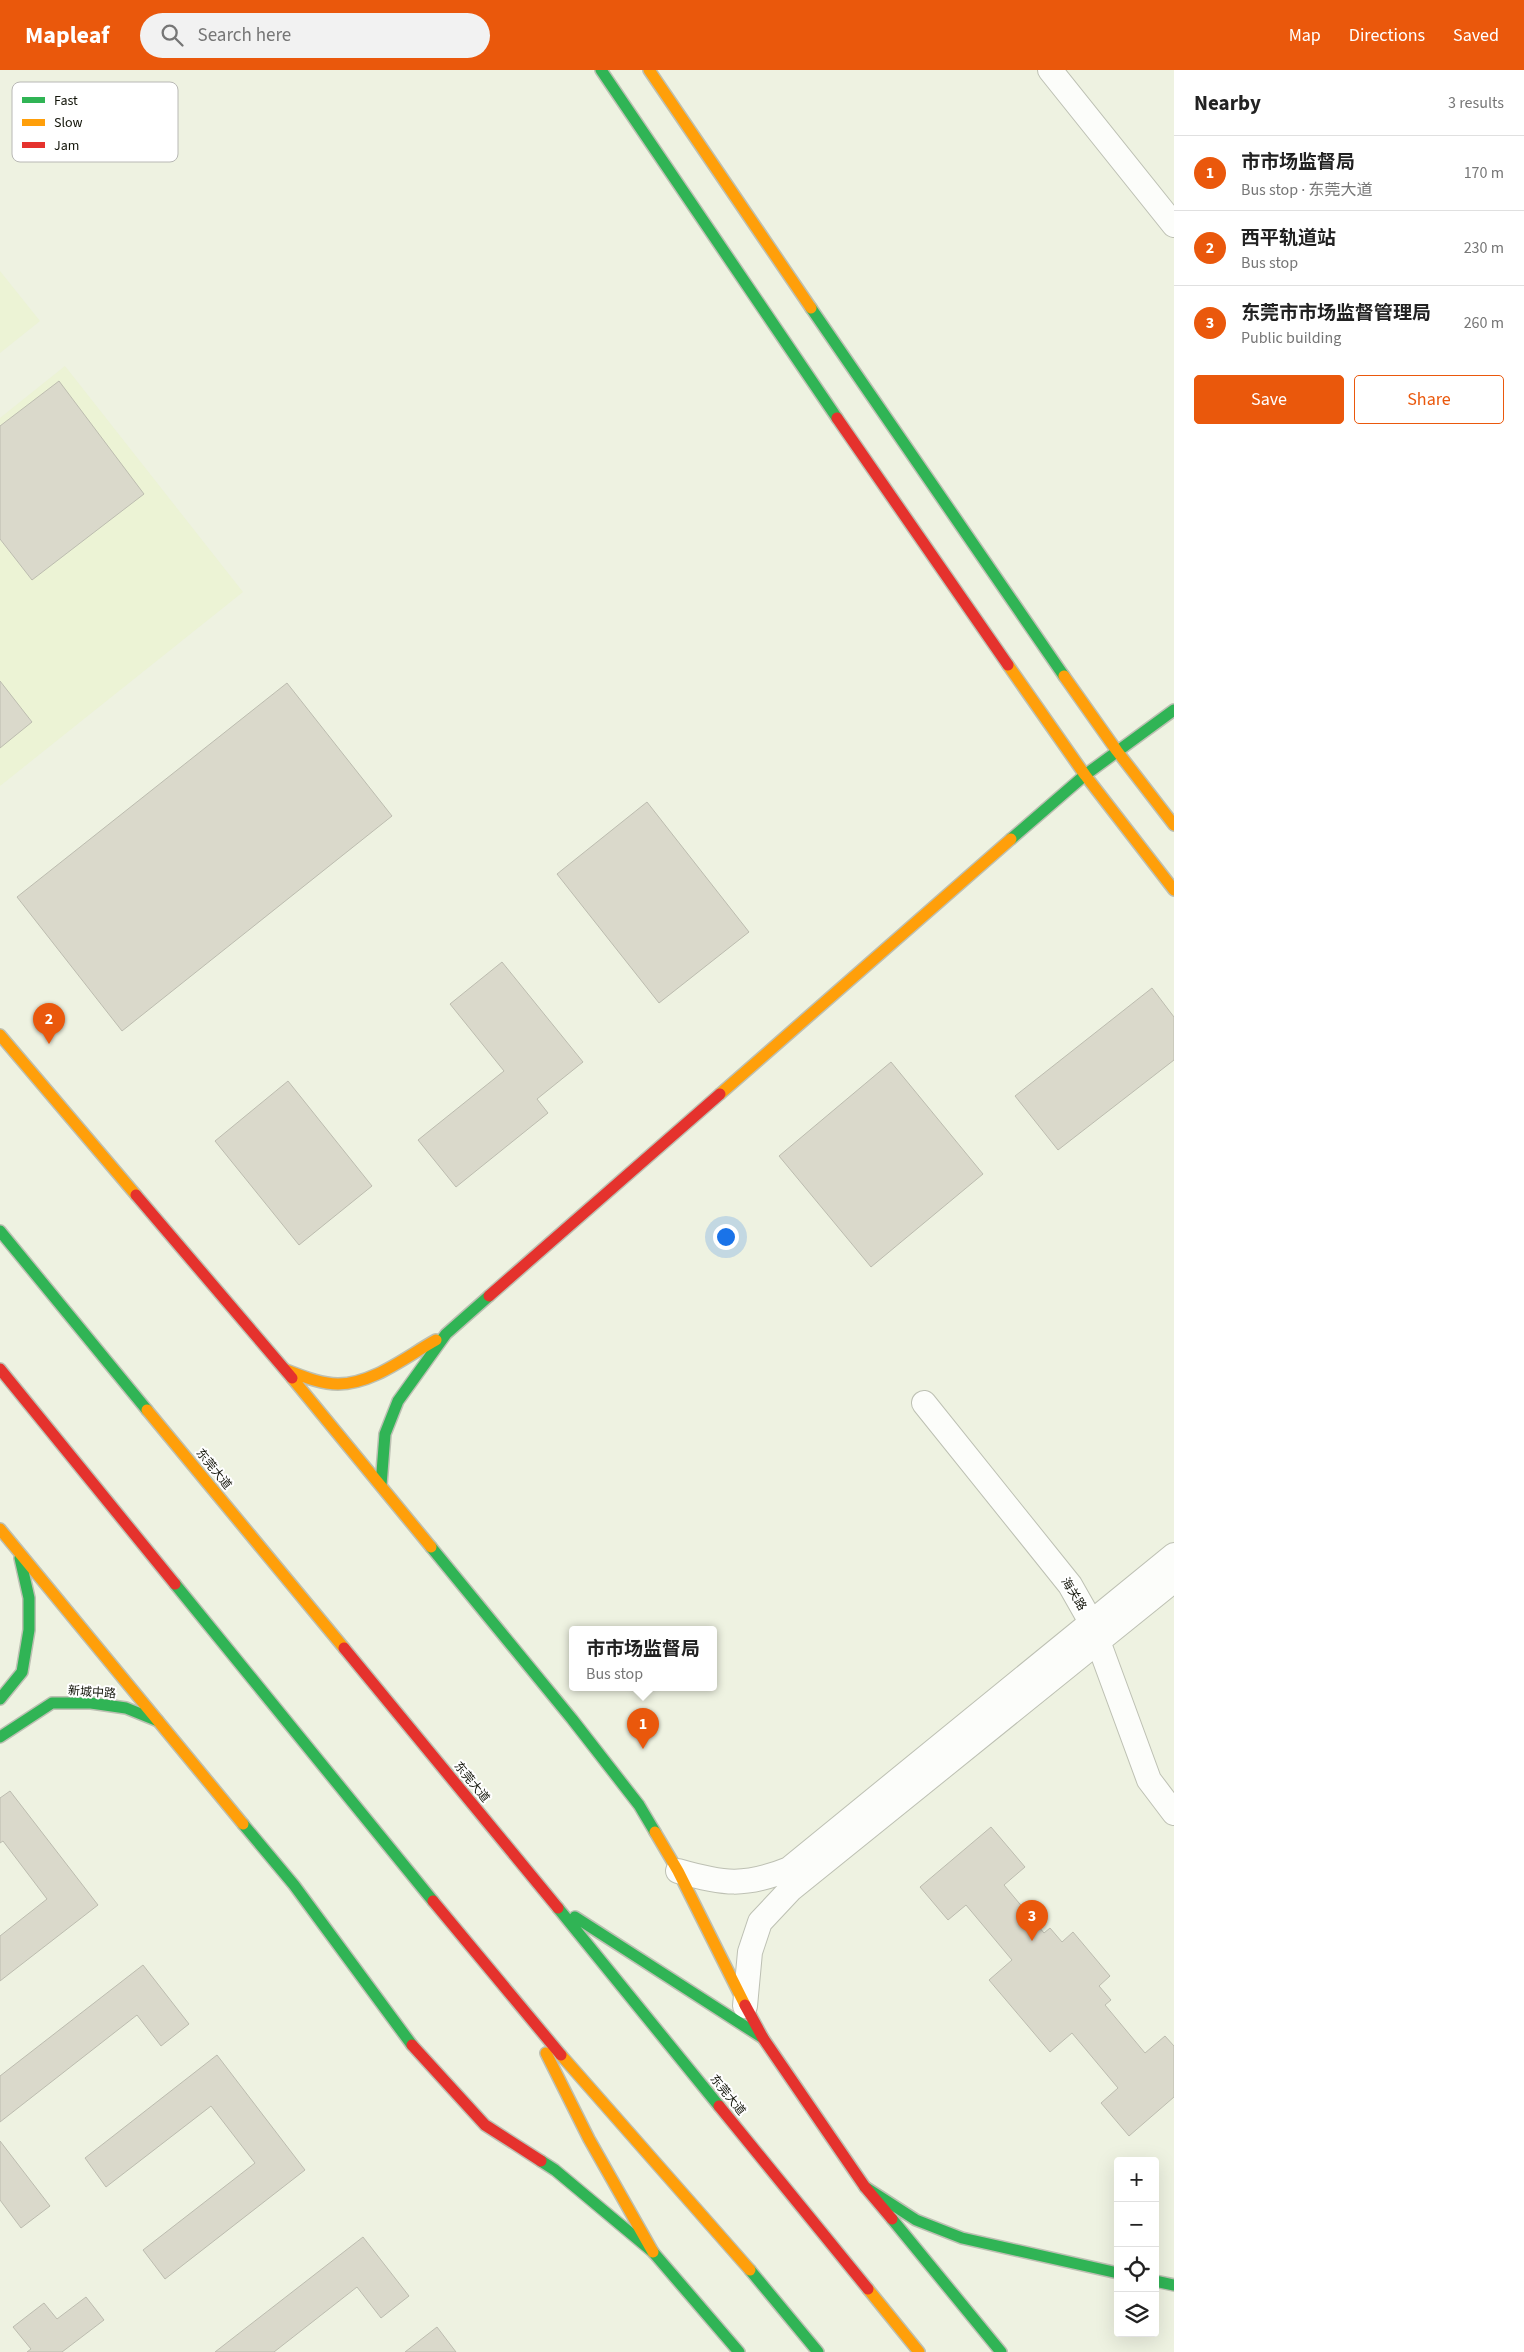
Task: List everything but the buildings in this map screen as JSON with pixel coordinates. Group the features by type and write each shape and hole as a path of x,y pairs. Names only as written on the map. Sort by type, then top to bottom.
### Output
{"main road":[{"path":"601,70 878,480 1085,775 1174,890"},
{"path":"650,70 912,457 1117,751 1174,825"},
{"path":"286,1370 317,1381 340,1384 371,1376 446,1334 1085,775 1174,710"},
{"path":"0,1035 286,1370 572,1719 633,1797 678,1871 763,2038 865,2187 1001,2352"},
{"name":"东莞大道","path":"0,1231 555,1904 919,2352"},
{"path":"381,1485 385,1434 398,1401 446,1334"},
{"path":"0,1369 527,2016 756,2277 818,2352"},
{"path":"0,1529 294,1885 428,2064 485,2125 555,2170 654,2252 739,2352"},
{"path":"0,1699 22,1672 29,1630 29,1598 18,1552"},
{"name":"新城中路","path":"0,1737 52,1703 91,1703 126,1708 159,1722"},
{"path":"555,1904 763,2038"},
{"path":"527,2016 589,2139 654,2252"},
{"path":"865,2187 916,2220 962,2238 1114,2272"},
{"path":"1159,2282 1174,2285"}],"street":[{"path":"1050,70 1174,225"},
{"name":"海关路","path":"924,1403 1070,1585 1095,1632 1149,1780 1174,1813"},
{"path":"746,2006 750,1952 760,1922 778,1903 1095,1632 1174,1555"},
{"path":"678,1871 711,1881 742,1883 765,1879 789,1869 1095,1632 1174,1580"}],"shaded area":[{"path":"0,271 40,321 0,353"},
{"path":"65,366 243,592 0,786 0,418"}],"traffic: fast":[{"path":"601,70 837,418"},
{"path":"811,308 1064,676"},
{"path":"1011,839 1085,775 1174,710"},
{"path":"0,1231 147,1410"},
{"path":"381,1485 385,1434 398,1401 446,1334 489,1296"},
{"path":"431,1547 572,1719 639,1805 655,1832"},
{"path":"0,1699 22,1672 29,1630 29,1598 20,1558"},
{"path":"175,1584 433,1901"},
{"path":"0,1737 52,1703 91,1703 126,1708 158,1721"},
{"path":"243,1824 294,1885 412,2045"},
{"path":"558,1908 719,2106"},
{"path":"575,1917 763,2038"},
{"path":"541,2161 555,2170 653,2252 739,2352"},
{"path":"865,2187 916,2220 962,2238 1114,2272"},
{"path":"892,2219 1001,2352"},
{"path":"750,2270 818,2352"},
{"path":"1159,2282 1174,2285"}],"traffic: slow":[{"path":"649,70 811,308"},
{"path":"1008,665 1085,775 1174,890"},
{"path":"1064,676 1117,751 1174,825"},
{"path":"720,1094 1011,839"},
{"path":"0,1035 136,1195"},
{"path":"286,1370 325,1383 351,1383 389,1368 436,1340"},
{"path":"292,1378 431,1547"},
{"path":"147,1410 344,1648"},
{"path":"0,1529 243,1824"},
{"path":"655,1832 678,1871 745,2005"},
{"path":"546,2053 589,2139 653,2252"},
{"path":"561,2055 750,2270"},
{"path":"868,2289 919,2352"}],"traffic: jam":[{"path":"837,418 1008,665"},
{"path":"489,1296 720,1094"},
{"path":"136,1195 292,1378"},
{"path":"0,1369 175,1584"},
{"path":"344,1648 558,1908"},
{"path":"433,1901 561,2055"},
{"path":"745,2005 763,2038 865,2187 892,2219"},
{"path":"412,2045 485,2125 541,2161"},
{"path":"719,2106 868,2289"}],"place":[{"name":"西平轨道站","path":"49,1044"},
{"name":"市市场监督局","path":"643,1749"},
{"name":"东莞市市场监督管理局","path":"1032,1941"}]}
